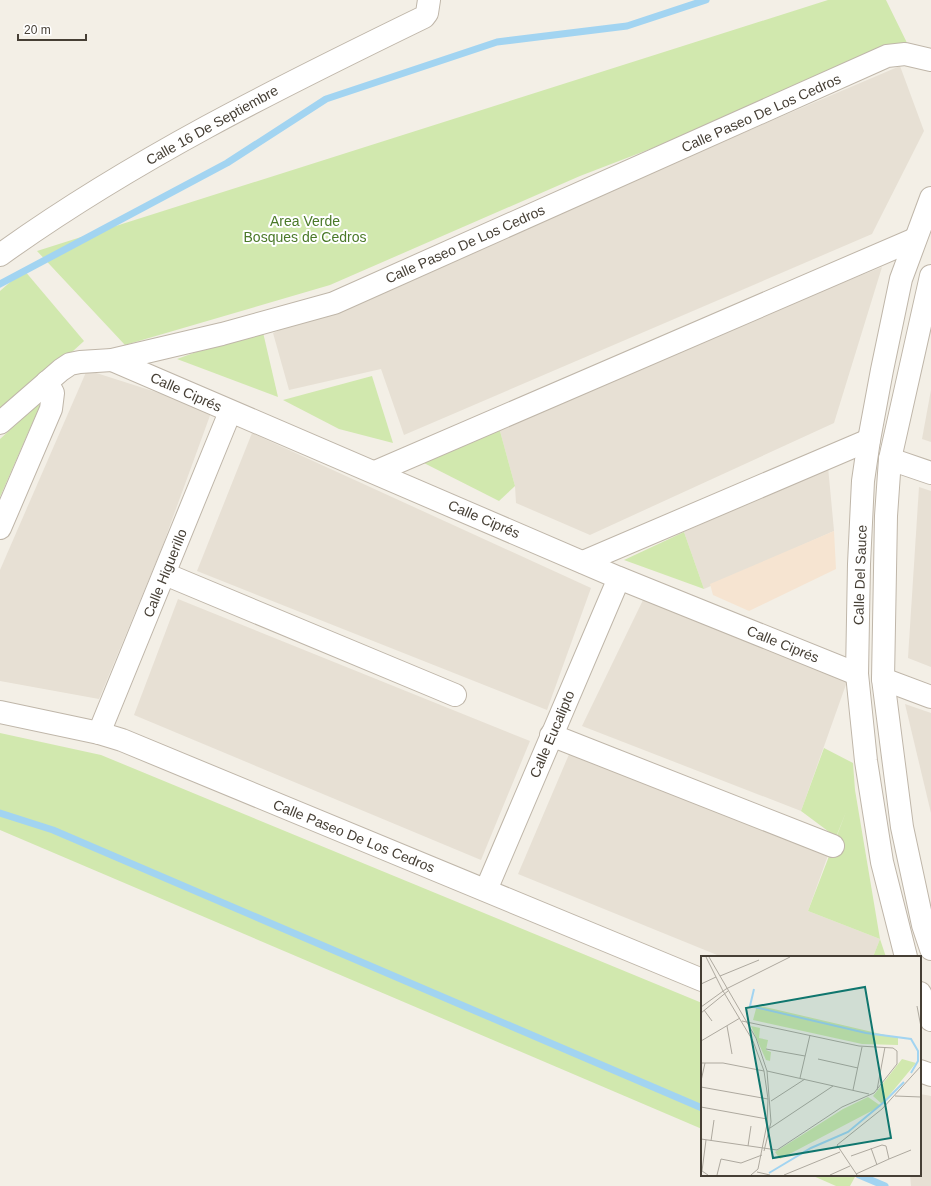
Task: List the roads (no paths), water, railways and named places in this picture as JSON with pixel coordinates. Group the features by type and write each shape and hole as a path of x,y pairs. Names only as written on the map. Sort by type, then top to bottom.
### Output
{"street":[{"name":"Calle 16 De Septiembre","path":"0,255 36,229 161,151 292,81 424,17 428,4"},
{"name":"Calle Paseo De Los Cedros","path":"0,423 61,370 70,364 112,360 222,334 334,303 887,56 905,54 931,60"},
{"name":"Calle Del Sauce","path":"906,956 882,862 866,761 857,674 859,564 868,440 901,278 931,198"},
{"path":"375,472 915,239"},
{"name":"Calle Del Sauce","path":"931,276 927,310 890,458 886,516 883,679 902,827 923,925 931,949"},
{"name":"Calle Ciprés","path":"112,360 619,578 857,674"},
{"path":"0,528 51,409 53,393 47,382"},
{"name":"Calle Higuerillo","path":"99,733 230,412"},
{"path":"583,562 868,440"},
{"path":"890,458 931,474"},
{"path":"165,574 455,695"},
{"name":"Calle Eucalipto","path":"486,890 619,578"},
{"path":"883,679 931,697"},
{"name":"Calle Paseo De Los Cedros","path":"0,712 99,733 122,740 701,980"},
{"path":"551,735 833,846"},
{"path":"921,995 931,1020"},
{"path":"921,1071 931,1075"}],"waterway":[{"path":"0,284 227,163 326,99 497,42 627,26 706,0"},
{"path":"0,813 53,830 701,1108"},
{"path":"861,1176 885,1186"}],"park label":[{"name":"Area Verde Bosques de Cedros","path":"305,230"}]}
